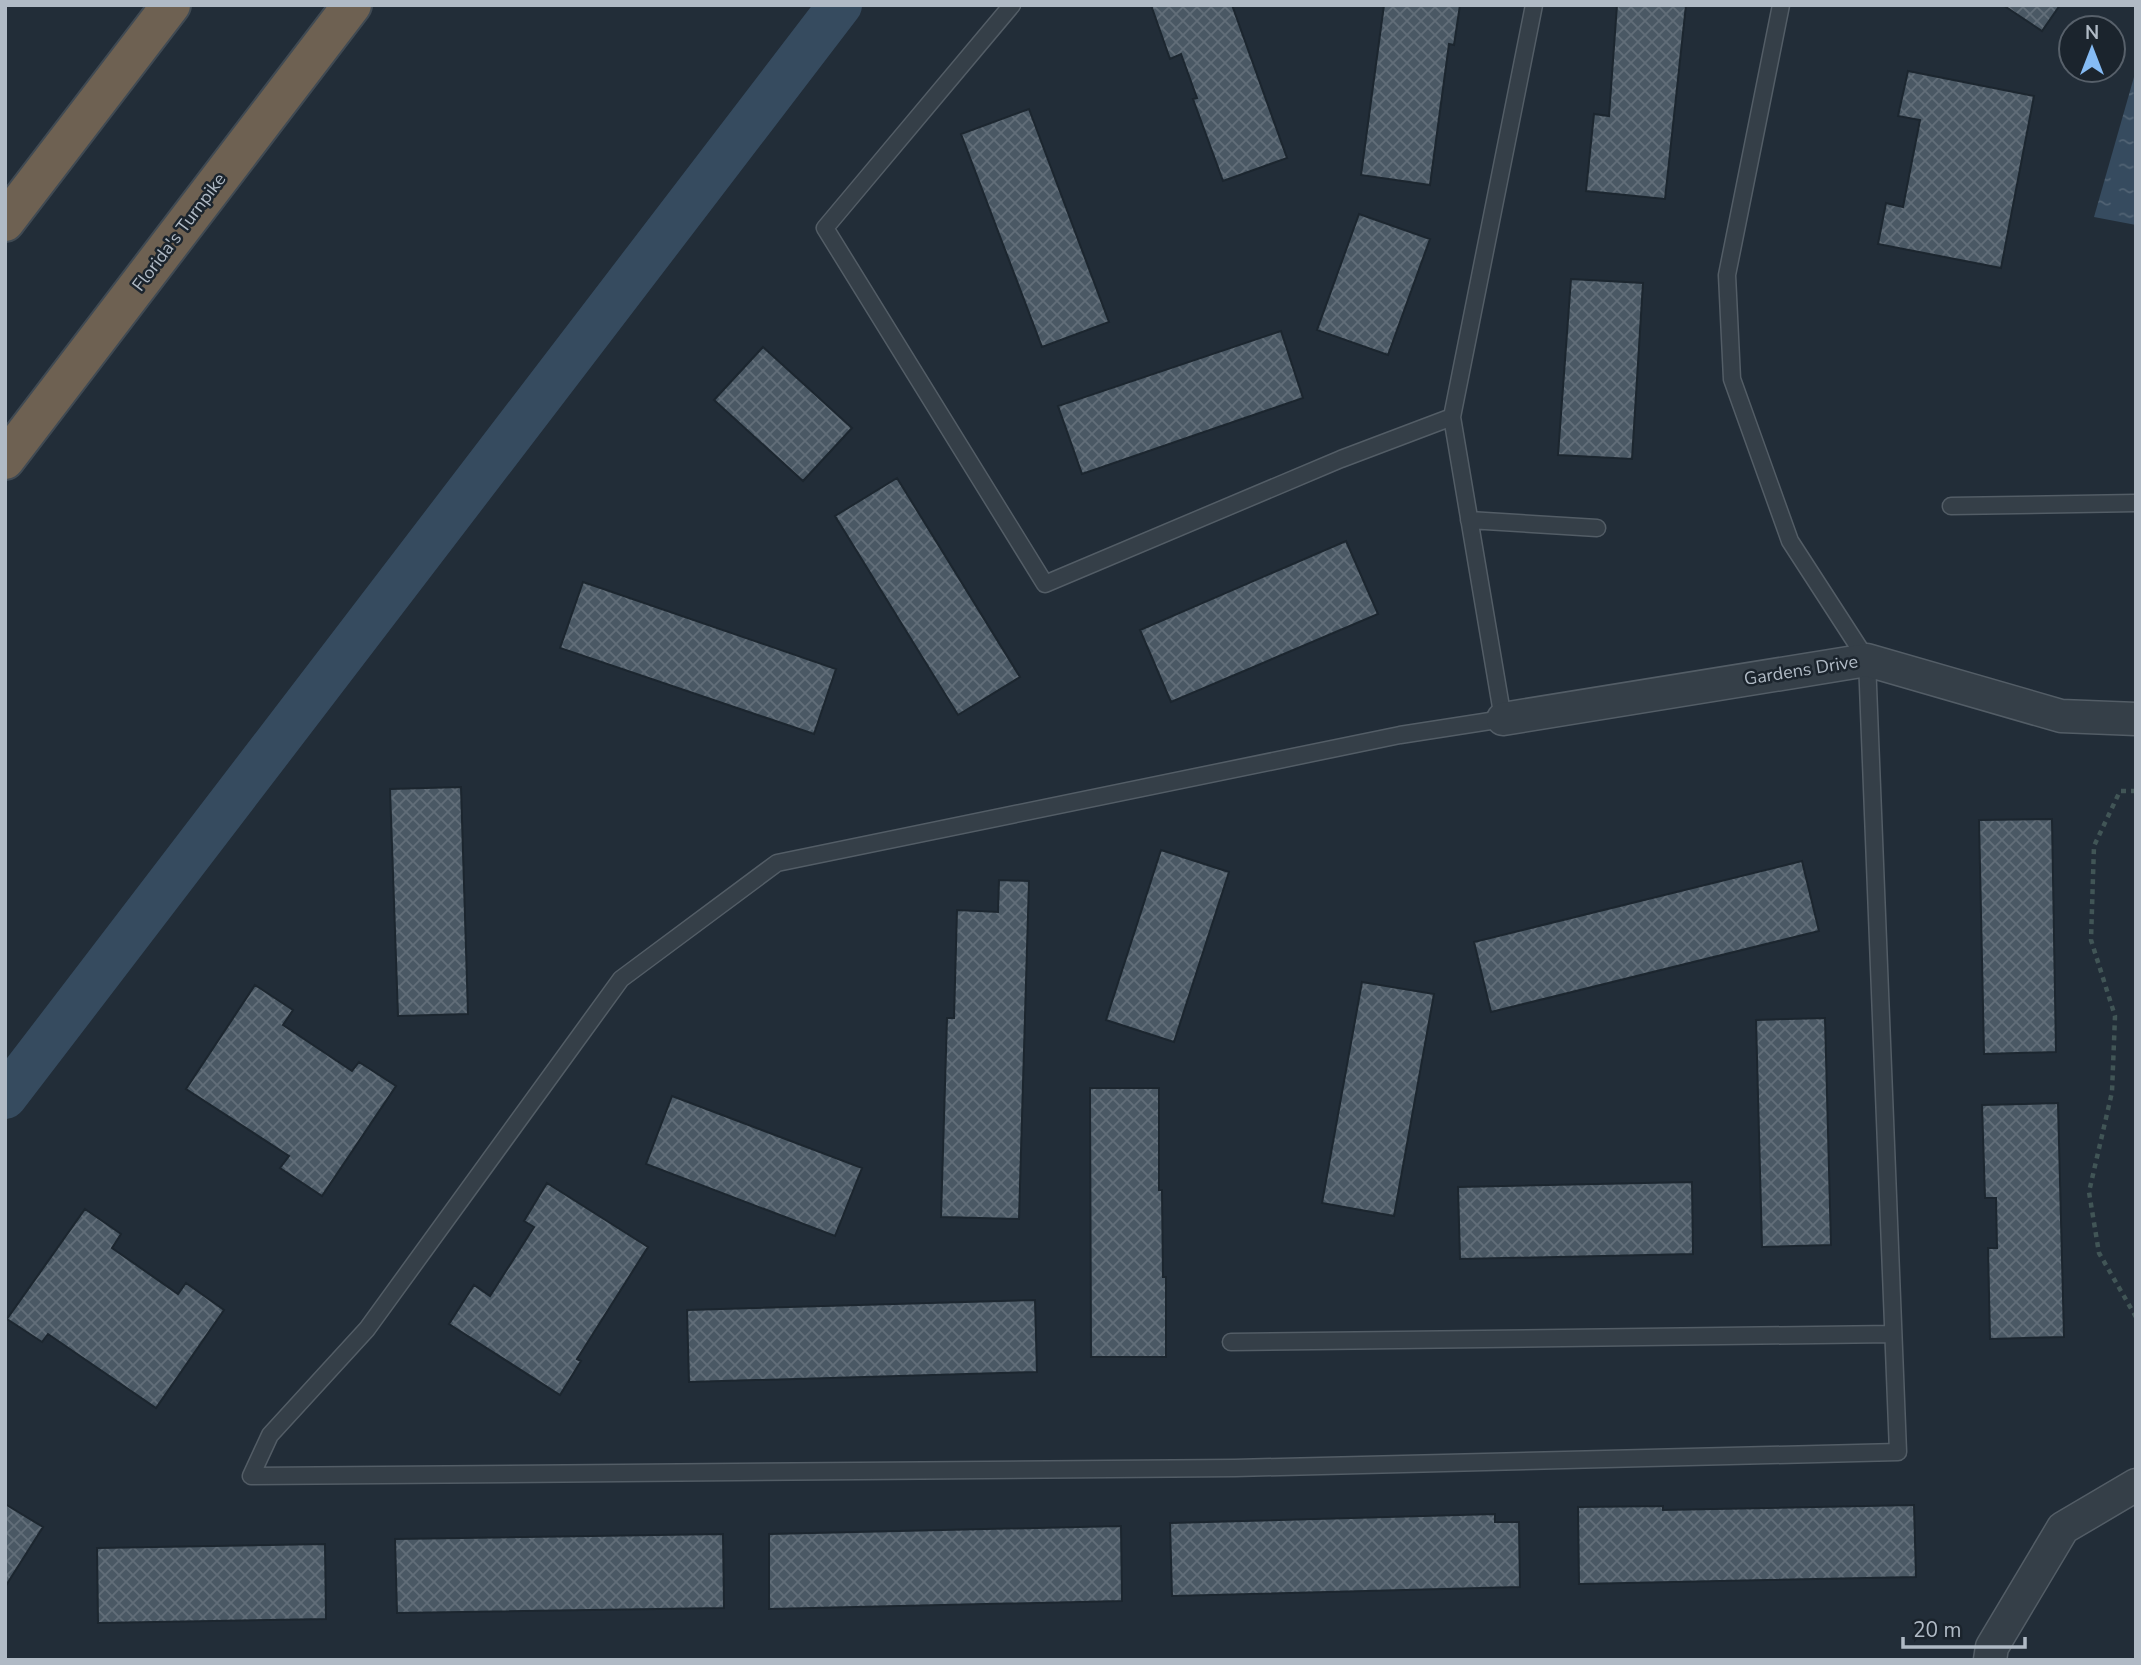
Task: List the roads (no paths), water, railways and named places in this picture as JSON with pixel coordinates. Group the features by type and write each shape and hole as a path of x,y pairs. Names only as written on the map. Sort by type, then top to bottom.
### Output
{"highway":[{"path":"5,222 171,5"},
{"name":"Florida's Turnpike","path":"5,460 352,5"}],"street":[{"name":"Gardens Drive","path":"1503,719 1867,660 2061,716 2136,719"},
{"path":"1990,1660 1992,1647 2063,1528 2136,1485"}],"lane":[{"path":"1012,5 825,228 1045,584 1341,459 1452,417"},
{"path":"1534,5 1452,417 1503,719 1373,740 777,863 621,979 367,1329 270,1435 251,1476 1235,1468 1898,1452 1867,660 1790,541 1732,379 1727,275 1781,5"},
{"path":"1951,506 2136,503"},
{"path":"1469,520 1597,528"},
{"path":"1231,1342 1894,1334"}],"water":[{"path":"2136,70 2136,225 2094,217"}],"waterway":[{"path":"5,1097 840,5"}]}
